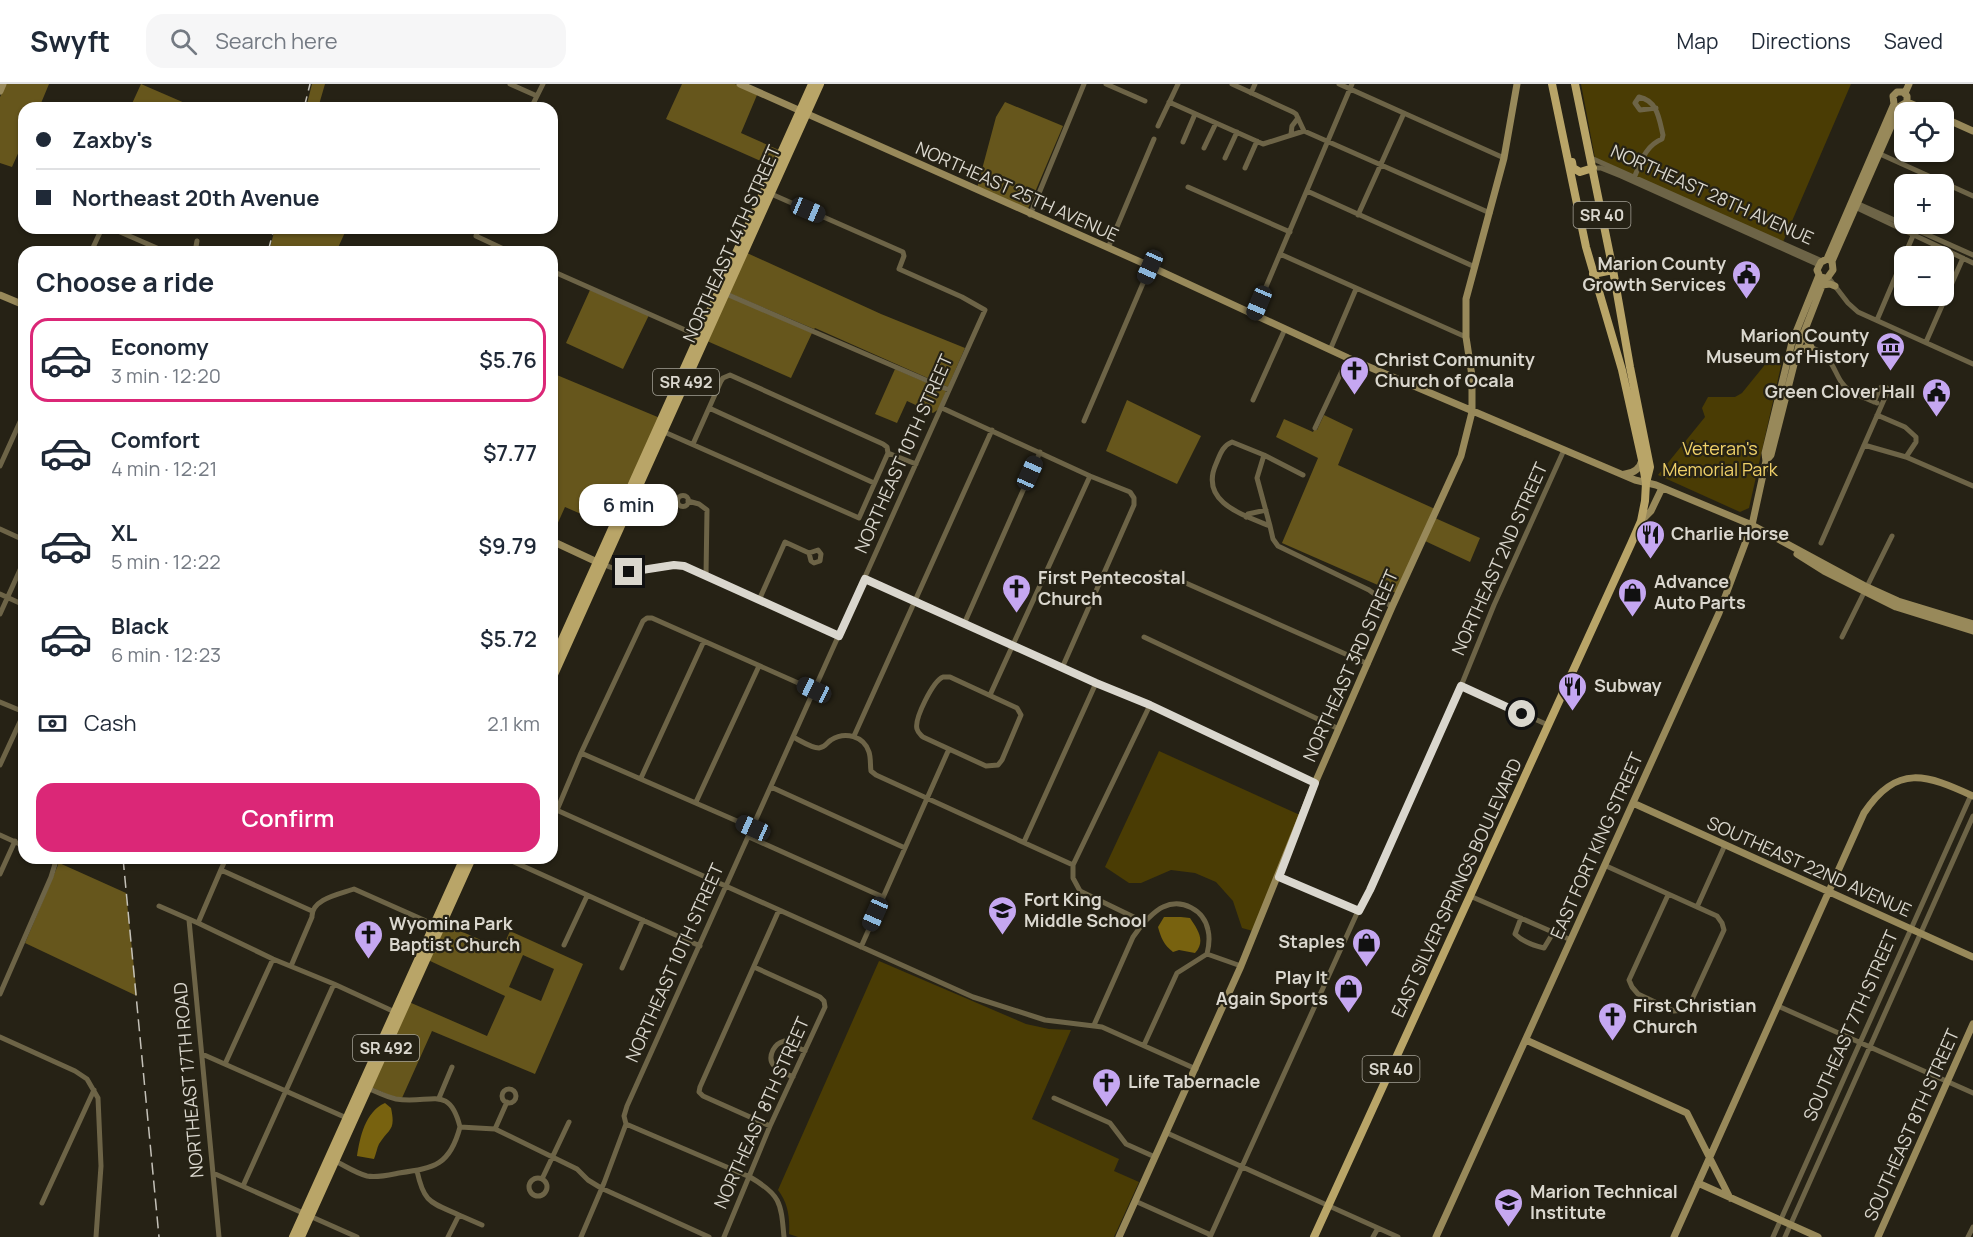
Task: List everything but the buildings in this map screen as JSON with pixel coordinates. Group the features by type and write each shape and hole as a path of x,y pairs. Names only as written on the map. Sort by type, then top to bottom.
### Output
{"main road":[{"name":"NORTHEAST 14TH STREET","path":"804,113 812,84"},
{"name":"NORTHEAST 14TH STREET","path":"558,650 600,563 804,113 820,84"},
{"name":"EAST SILVER SPRINGS BOULEVARD","path":"1552,84 1593,274 1622,370 1646,483"},
{"name":"EAST SILVER SPRINGS BOULEVARD","path":"1314,1237 1641,521 1650,467 1575,84"},
{"path":"1558,115 1563,122 1573,168 1580,172 1593,168"},
{"path":"1593,274 1613,270"},
{"name":"NORTHEAST 14TH STREET","path":"558,665 600,563"},
{"name":"SR 492","path":"293,1237 307,1214 365,1087 437,926 462,864"},
{"name":"SR 492","path":"437,926 469,864"},
{"name":"SR 492","path":"301,1237 307,1214"}],"street":[{"path":"0,92 3,84"},
{"path":"510,84 537,96"},
{"path":"534,102 543,84"},
{"name":"NORTHEAST 25TH AVENUE","path":"740,84 1348,358 1472,412 1752,525 1866,590"},
{"path":"1030,215 1084,84"},
{"path":"1106,84 1145,100"},
{"path":"1158,126 1178,84"},
{"path":"1232,84 1293,112 1304,131"},
{"path":"1251,93 1258,84"},
{"path":"1339,84 1351,86 1404,113 1504,158"},
{"name":"NORTHEAST 3RD STREET","path":"1119,1237 1196,1069 1279,877 1315,783 1461,456 1472,412 1472,376 1466,337 1466,299 1504,158 1517,84"},
{"path":"1896,102 1893,96 1909,84"},
{"path":"1254,315 1351,86"},
{"path":"1903,90 1907,102"},
{"path":"1169,102 1266,144 1304,131 1490,213"},
{"path":"1634,179 1653,143 1662,139 1664,135 1656,108"},
{"path":"1854,204 1894,112"},
{"path":"1359,215 1404,113"},
{"path":"1183,142 1196,114"},
{"path":"1894,114 1880,154 1825,262 1823,279 1826,284 1835,286 1858,312 1973,364"},
{"path":"1291,134 1292,126 1298,118"},
{"path":"1954,122 1973,131"},
{"path":"1204,148 1216,123"},
{"path":"1225,158 1237,132"},
{"path":"1108,248 1154,139"},
{"path":"1245,168 1257,141"},
{"path":"1880,154 1973,196"},
{"name":"NORTHEAST 28TH AVENUE","path":"1590,158 1825,262"},
{"name":"NORTHEAST 28TH AVENUE","path":"1593,168 1601,168 1634,179"},
{"path":"1188,187 1290,232"},
{"path":"1307,191 1475,267"},
{"name":"NORTHEAST 10TH STREET","path":"581,1237 626,1124 624,1116 627,1106 985,310 963,297 899,269 904,256 903,252 768,193"},
{"path":"1854,204 1894,222"},
{"path":"125,234 152,246"},
{"path":"477,234 476,236 497,246"},
{"path":"1877,320 1914,234"},
{"path":"1919,234 1973,262"},
{"path":"1920,234 1973,255"},
{"path":"196,246 197,241"},
{"path":"1280,254 1466,337"},
{"path":"1926,342 1963,258"},
{"path":"1823,279 1833,270 1825,262"},
{"path":"1084,421 1150,267"},
{"path":"558,274 702,338"},
{"name":"EAST FORT KING STREET","path":"1437,1237 1719,613 1752,525 1766,461 1771,454 1795,358 1795,343 1803,333 1823,279"},
{"name":"EAST FORT KING STREET","path":"1766,461 1764,453 1795,343 1823,279"},
{"path":"1330,350 1356,289"},
{"path":"723,292 949,390"},
{"path":"0,295 18,302"},
{"path":"1253,400 1285,329"},
{"path":"1803,333 1810,347"},
{"path":"1795,343 1819,349 1828,358 1848,390 1882,405"},
{"path":"1795,358 1802,350 1810,347"},
{"path":"1316,428 1348,358"},
{"path":"660,431 859,518 888,453 887,447 883,444 734,376 727,376 721,381 693,444"},
{"path":"1821,543 1882,405 1887,388 1880,388 1874,402"},
{"path":"709,408 874,483"},
{"path":"942,408 1130,492 1134,498 1134,505 1062,668"},
{"path":"1877,415 1905,426 1916,437 1916,442 1906,457"},
{"path":"0,466 18,426"},
{"path":"854,736 992,430"},
{"path":"1270,526 1246,517 1218,497 1212,485 1214,469 1224,447 1232,442 1303,475"},
{"path":"1864,445 1906,457 1973,486"},
{"name":"NORTHEAST 2ND STREET","path":"1210,1236 1370,890 1564,450"},
{"path":"964,624 1040,452"},
{"path":"888,453 916,464"},
{"path":"1264,455 1257,478 1273,539 1278,546 1369,590 1392,607"},
{"path":"1622,474 1633,473 1638,469 1642,460"},
{"path":"990,695 1090,476"},
{"path":"1641,521 1651,511 1662,488"},
{"path":"688,501 699,504 707,510 706,576"},
{"path":"1246,517 1248,514 1266,510"},
{"path":"0,529 18,537"},
{"path":"1842,637 1892,536"},
{"path":"759,600 785,542 809,553"},
{"path":"558,544 600,563 629,572 681,565 839,636"},
{"path":"1161,572 1368,664"},
{"path":"0,614 18,575"},
{"path":"865,579 1150,705 1315,783"},
{"path":"1866,590 1973,624"},
{"path":"1866,590 1896,607 1973,631"},
{"path":"0,594 18,602"},
{"path":"558,801 643,621 647,618 652,618 814,690"},
{"path":"1144,637 1339,729"},
{"path":"641,778 704,641"},
{"path":"696,802 759,666"},
{"path":"950,677 1017,708 1021,715 998,765 986,766 949,749 923,737 916,727 938,679 950,677"},
{"path":"1024,842 1096,683"},
{"path":"1461,686 1548,725"},
{"path":"0,702 18,710"},
{"path":"1144,922 1080,891 1073,879 1073,865 1150,705"},
{"path":"0,765 18,726"},
{"path":"793,737 817,748 824,747 830,741 842,736 854,736 865,744 870,754 871,771 1073,865"},
{"path":"861,947 949,749"},
{"path":"581,753 753,828"},
{"path":"1674,1237 1864,813 1872,801 1893,783 1902,779 1932,780 1972,795"},
{"path":"771,787 905,848"},
{"name":"SOUTHEAST 7TH STREET","path":"1773,1237 1972,795"},
{"name":"SOUTHEAST 22ND AVENUE","path":"1633,803 1973,957"},
{"path":"558,811 974,998 1045,1020 1094,1025 1196,1069"},
{"name":"SOUTHEAST 7TH STREET","path":"1785,1237 1973,816"},
{"path":"0,835 18,843"},
{"path":"749,837 883,897"},
{"path":"0,874 15,841"},
{"path":"1697,907 1725,845"},
{"path":"0,994 55,864"},
{"path":"198,923 224,864"},
{"path":"523,864 587,896 700,946"},
{"path":"1604,865 1717,916 1722,923 1724,930 1690,1004 1684,1010 1674,1011 1638,994 1629,980 1668,895"},
{"path":"221,870 312,911"},
{"path":"1279,877 1359,911"},
{"path":"291,966 316,905 354,889 437,926"},
{"path":"564,945 587,896"},
{"path":"1470,896 1570,940"},
{"path":"1094,1025 1133,937 1144,922 1163,907 1184,904 1205,920 1209,940 1207,954 1177,973 1144,1045"},
{"path":"159,906 398,1013"},
{"path":"770,1126 703,1096 699,1092 699,1087 779,910"},
{"path":"1521,918 1515,934 1519,938 1544,948 1553,933"},
{"name":"NORTHEAST 17TH ROAD","path":"189,920 219,1237"},
{"path":"622,968 643,920"},
{"path":"1207,954 1241,966"},
{"path":"225,1064 273,959"},
{"name":"NORTHEAST 8TH STREET","path":"724,1237 770,1126 825,1007 820,997 754,967"},
{"path":"243,1186 334,984"},
{"path":"1778,1006 1973,1093"},
{"name":"SOUTHEAST 8TH STREET","path":"1878,1237 1973,1024"},
{"path":"0,1037 75,1071 87,1079 98,1098 101,1163 96,1237"},
{"path":"1526,1040 1687,1113 1730,1198"},
{"path":"793,1077 771,1064 771,1055 776,1046 784,1041 805,1051"},
{"path":"202,1054 350,1119"},
{"path":"439,1098 452,1066"},
{"path":"332,1159 367,1176 378,1176 433,1167 445,1159 455,1146 460,1127 456,1112 450,1103 439,1098 410,1101 393,1099 365,1087"},
{"path":"42,1203 94,1090"},
{"path":"1054,1098 1110,1123 1126,1144 1155,1157"},
{"path":"495,1129 507,1102"},
{"path":"542,1179 569,1122"},
{"path":"626,1124 750,1177 766,1187 777,1198 782,1215 784,1237"},
{"path":"460,1127 495,1129 578,1169 588,1180 601,1188 709,1237"},
{"path":"1167,1133 1398,1237"},
{"path":"417,1171 421,1190 427,1199 482,1226"},
{"path":"213,1173 357,1237"},
{"path":"1698,1184 1818,1237"},
{"path":"1135,1201 1210,1236"},
{"path":"448,1237 459,1215"},
{"path":"1968,1237 1973,1227"},
{"path":"1373,1237 1378,1228"}],"green space":[{"path":"1581,84 1851,84 1783,242 1595,158"},
{"name":"Veteran's Memorial Park","path":"1776,351 1783,357 1749,508 1740,512 1658,475 1705,417 1702,408 1708,397 1735,397 1742,393"},
{"path":"1159,751 1300,815 1253,931 1242,928 1233,901 1216,882 1195,873 1171,870 1141,883 1129,883 1105,867"},
{"path":"879,961 1026,1024 1049,1029 1071,1030 1032,1119 1119,1159 1114,1171 1139,1182 1114,1237 798,1237 789,1234 788,1210 778,1190"}],"shaded area":[{"path":"6,84 49,84 42,102 18,102 18,154 12,167 0,163 0,97"},
{"path":"141,84 182,102 133,102"},
{"path":"312,84 325,84 320,102 308,102"},
{"path":"682,84 735,84 757,95 741,133 779,150 772,166 666,119"},
{"path":"1005,102 1063,126 1027,211 977,188 996,117"},
{"path":"274,234 344,234 339,246 270,246"},
{"path":"747,253 881,314 965,348 948,387 729,293"},
{"path":"590,290 649,315 623,369 566,343"},
{"path":"727,296 812,333 791,378 707,341"},
{"path":"895,369 946,391 939,409 933,413 907,401 897,423 875,414"},
{"path":"558,376 660,418 611,527 565,507 558,523"},
{"path":"1127,400 1201,436 1177,484 1106,451"},
{"path":"1324,415 1353,429 1338,465 1435,509 1396,593 1282,543 1318,458 1276,437 1284,419 1313,432 1317,430"},
{"path":"1435,518 1480,538 1470,562 1425,541"},
{"path":"61,864 126,893 137,996 25,943 58,865"},
{"path":"1164,917 1190,918 1198,931 1200,940 1195,953 1179,950 1173,952 1167,947 1158,927"},
{"path":"444,924 502,949 510,931 583,964 535,1074 432,1031 402,1098 371,1087 409,1002 487,1036 505,996 428,960","holes":["523,955 554,969 541,1001 509,987"]},
{"path":"385,1103 391,1108 393,1121 391,1129 379,1144 374,1159 357,1156 368,1119 378,1107"}],"railway":[{"path":"306,102 310,84"},
{"path":"270,246 272,234"},
{"path":"124,864 159,1237"}],"place":[{"name":"Marion County Growth Services","path":"1747,300"},
{"name":"Marion County Museum of History","path":"1890,372"},
{"name":"Christ Community Church of Ocala","path":"1354,396"},
{"name":"Green Clover Hall","path":"1936,418"},
{"name":"Charlie Horse","path":"1650,560"},
{"name":"First Pentecostal Church","path":"1017,614"},
{"name":"Advance Auto Parts","path":"1633,618"},
{"name":"Subway","path":"1573,712"},
{"name":"Fort King Middle School","path":"1003,936"},
{"name":"Wyomina Park Baptist Church","path":"368,960"},
{"name":"Staples","path":"1366,968"},
{"name":"Play It Again Sports","path":"1349,1014"},
{"name":"First Christian Church","path":"1612,1042"},
{"name":"Life Tabernacle","path":"1107,1108"},
{"name":"Marion Technical Institute","path":"1509,1228"}],"route":[{"path":"629,572 681,565 839,636 865,579 1150,705 1315,783 1279,877 1359,911 1461,686 1522,714"}]}
